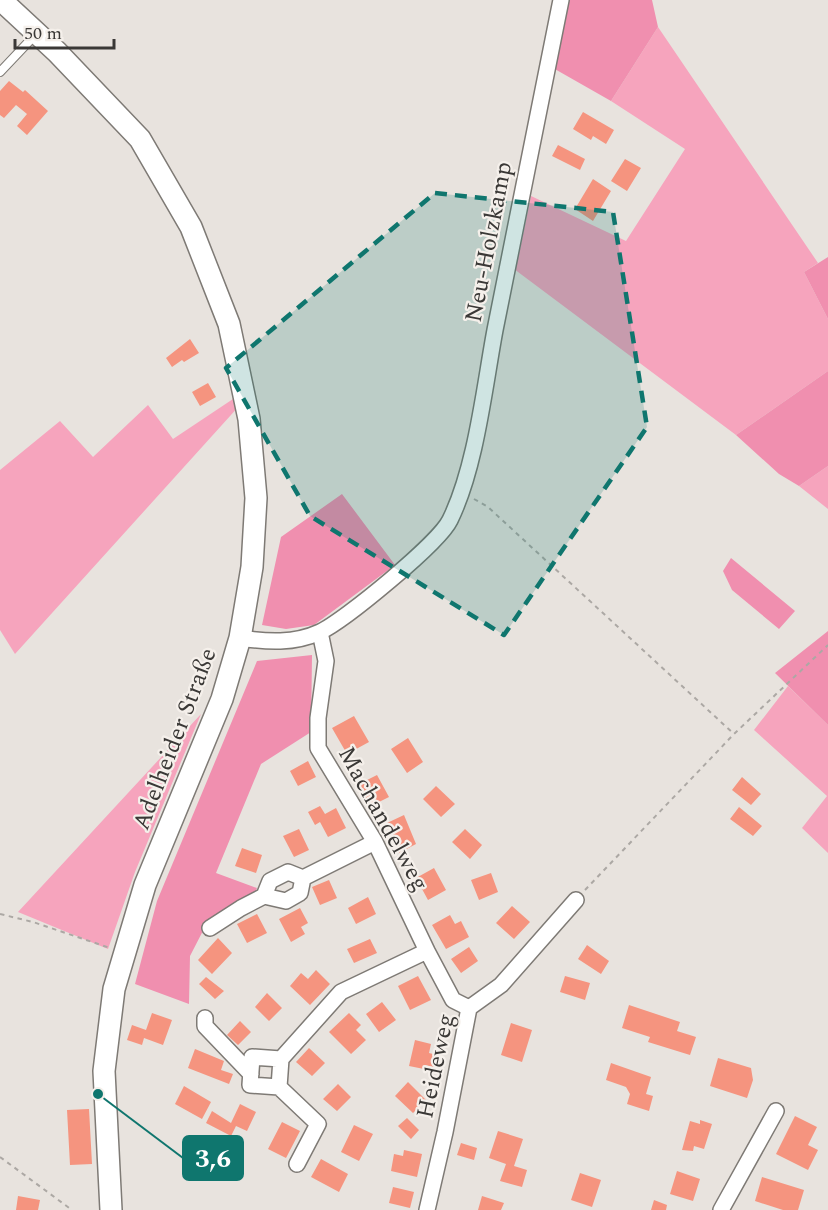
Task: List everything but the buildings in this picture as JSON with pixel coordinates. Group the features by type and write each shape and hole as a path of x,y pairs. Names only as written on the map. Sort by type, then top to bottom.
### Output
{"street":[{"name":"Adelheider Straße","path":"1,0 57,52 140,139 191,227 229,324 249,419 256,498 252,567 240,638 222,699 145,885 114,989 104,1071 111,1210"},
{"name":"Neu-Holzkamp","path":"240,638 286,642 320,632 345,615 431,544 449,521 470,465 535,122 561,0"},
{"name":"Machandelweg","path":"320,632 326,661 318,718 318,748 375,842 453,1000 469,1008"},
{"path":"264,896 270,881 288,872 303,878 375,842"},
{"path":"210,928 264,896 286,901 300,893 303,878"},
{"name":"Heideweg","path":"427,1210 469,1008 501,985 576,900"},
{"path":"279,1087 281,1059 341,992 427,951"},
{"path":"205,1018 205,1026 251,1074"},
{"path":"281,1059 252,1057 250,1085 279,1087 318,1124 297,1164"},
{"path":"722,1210 776,1111"}],"lane":[{"path":"0,72 36,33"}],"path":[{"path":"461,491 488,507 734,734"},
{"path":"576,900 734,734 828,645"},
{"path":"0,914 33,922 125,953"},
{"path":"0,1157 72,1210"}],"highlighted area":[{"path":"435,193 613,212 647,427 504,635 310,516 226,368"}],"shaded area":[{"path":"566,0 652,0 658,27 611,101 553,68"},
{"path":"658,27 818,263 804,272 828,319 828,371 736,435 514,269 531,196 626,241 685,149 611,101"},
{"path":"828,257 828,319 804,272"},
{"path":"828,371 828,466 799,486 779,474 736,435"},
{"path":"239,395 240,405 15,654 0,630 0,470 60,421 93,457 148,405 173,439"},
{"path":"828,466 828,509 799,486"},
{"path":"342,494 395,565 314,625 286,629 262,625 281,537"},
{"path":"731,558 795,611 779,629 732,590 723,571"},
{"path":"828,631 828,725 775,673"},
{"path":"312,655 311,732 261,764 216,873 257,888 253,896 207,923 190,956 189,1004 135,984 157,901 257,661"},
{"path":"788,686 828,725 828,853 802,828 827,796 754,730"},
{"path":"201,714 135,872 108,949 18,912"}],"place":[{"name":"3,6","path":"98,1094"}]}
